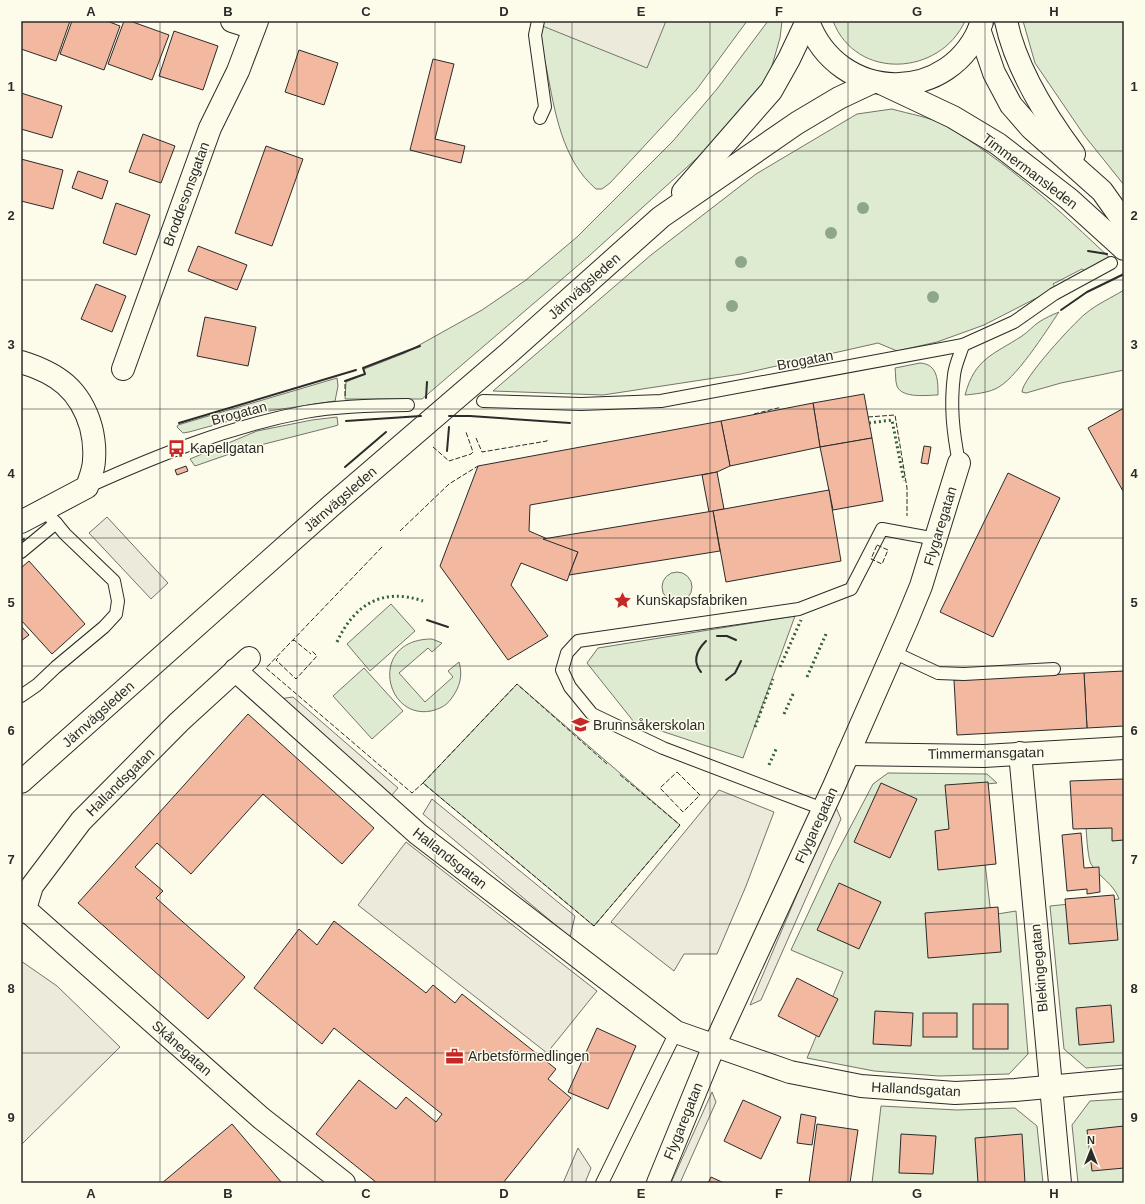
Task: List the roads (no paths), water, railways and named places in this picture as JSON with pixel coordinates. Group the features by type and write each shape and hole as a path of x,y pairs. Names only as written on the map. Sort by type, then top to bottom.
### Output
{"main road":[{"path":"232,21 255,24"},
{"name":"Timmermansleden","path":"808,21 819,43 837,64 860,78 878,83 953,117 998,144 1069,199 1117,256"},
{"name":"Järnvägsleden","path":"21,782 330,506 510,352 661,217 771,91 808,21"},
{"path":"1006,21 1019,61 1053,126 1102,191"},
{"name":"Broddesonsgatan","path":"123,370 210,128 238,71 255,24"},
{"path":"878,83 910,84 935,76 966,52 981,25"},
{"name":"Timmermansleden","path":"981,25 994,73 1011,105 1031,128 1102,191 1124,222"},
{"name":"Järnvägsleden","path":"661,217 797,123 839,98 878,83"},
{"path":"21,362 36,367 59,378 77,396 86,412 95,444 94,462 87,487 50,517 21,522"},
{"name":"Flygaregatan","path":"658,1183 714,1046 848,754 921,586 959,462"},
{"name":"Hallandsgatan","path":"23,910 32,886 81,821 179,722 242,664 418,834 676,1032 790,1072 861,1086 955,1093 1050,1087 1124,1080"},
{"name":"Timmermansgatan","path":"848,754 984,756 1124,748"},
{"name":"Blekingegatan","path":"1020,753 1060,1183"},
{"name":"Skånegatan","path":"23,910 261,1118 344,1183"}],"lane":[{"path":"538,21 535,35 545,107 540,118"},
{"name":"Brogatan","path":"483,401 580,404 661,401 779,381 963,345 1014,322 1054,294 1117,256"},
{"path":"959,462 952,431 953,400 954,374 963,345"},
{"name":"Brogatan","path":"87,487 177,448 259,422 307,412 373,405 408,405"},
{"path":"21,552 50,517 65,534 114,581 118,601 116,614 104,627 56,667 38,685 21,696"},
{"path":"823,809 663,748 592,714 570,687 562,670 567,653 578,642 800,609 851,589 882,529 936,539"},
{"path":"893,652 938,673 964,674 1054,669"},
{"path":"602,1183 676,1032"}],"place":[{"name":"Kapellgatan","path":"177,448"},
{"name":"Kunskapsfabriken","path":"623,600"},
{"name":"Brunnsåkerskolan","path":"580,725"},
{"name":"Arbetsförmedlingen","path":"455,1056"}]}
